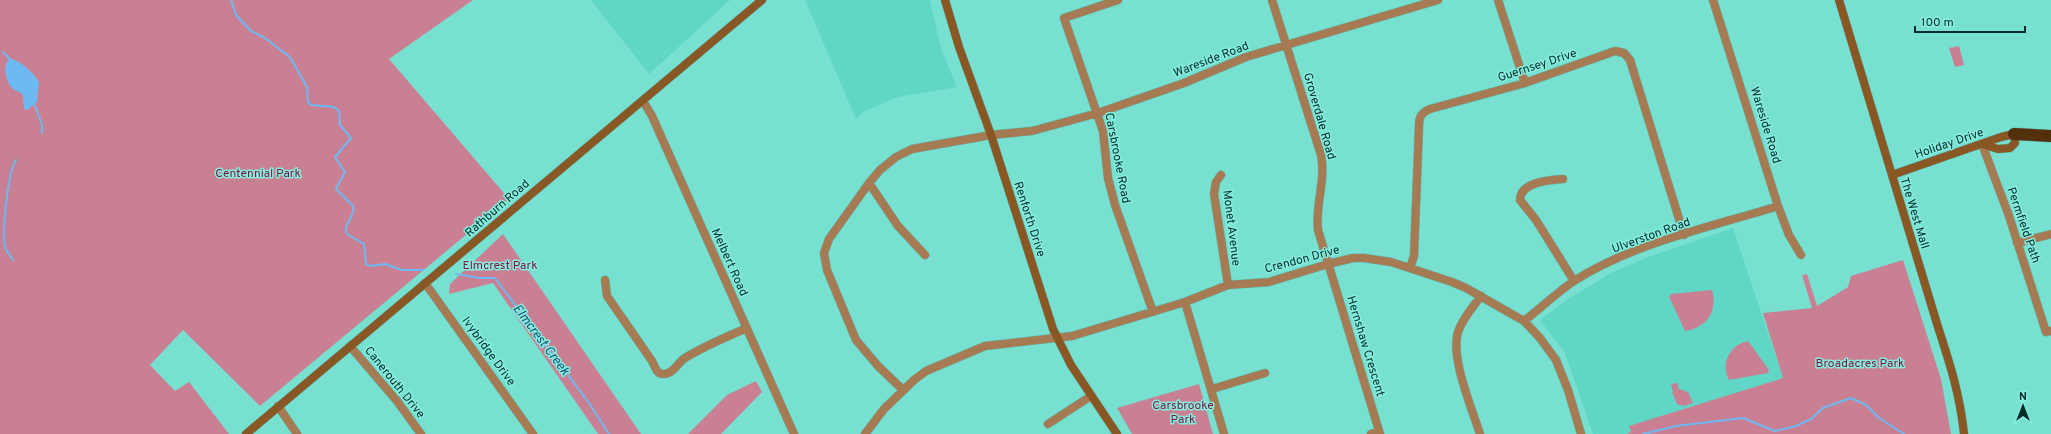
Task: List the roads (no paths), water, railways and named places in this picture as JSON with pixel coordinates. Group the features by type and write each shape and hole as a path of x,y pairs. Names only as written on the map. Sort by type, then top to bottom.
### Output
{"highway":[{"path":"2014,134 2051,136"}],"street":[{"name":"Rathburn Road","path":"246,434 762,0"},
{"name":"Renforth Drive","path":"945,0 959,47 991,135 1047,313 1071,365 1117,434"},
{"name":"Carsbrooke Road","path":"1118,0 1064,18 1098,113 1105,138 1110,190 1153,312"},
{"name":"Groverdale Road","path":"1272,0 1321,155 1323,177 1317,223 1328,264"},
{"name":"Wareside Road","path":"903,390 878,366 856,340 827,270 824,253 829,239 869,183 880,170 896,157 912,149 991,135 1032,131 1098,113 1184,82 1246,57 1286,44 1329,34 1438,0"},
{"path":"1498,0 1525,82"},
{"name":"Wareside Road","path":"1714,0 1778,206 1789,235 1800,255"},
{"name":"The West Mall","path":"1839,0 1958,389 1964,434"},
{"name":"Guernsey Drive","path":"1410,268 1414,256 1419,126 1421,115 1430,110 1525,82 1615,51 1621,51 1626,54 1630,60 1684,235"},
{"name":"Melbert Road","path":"643,101 652,116 794,434"},
{"path":"1982,144 1998,148 2010,148 2015,143 2014,134"},
{"name":"Holiday Drive","path":"1892,175 2014,134"},
{"name":"Permfield Path","path":"1982,144 2018,243 2046,332 2051,330"},
{"name":"Monet Avenue","path":"1221,175 1216,182 1214,194 1228,285"},
{"path":"1563,179 1542,182 1526,188 1520,194 1520,200 1536,220 1574,281"},
{"path":"869,183 898,226 925,255"},
{"name":"Ulverston Road","path":"1524,321 1574,281 1618,258 1684,235 1778,206"},
{"path":"2018,243 2051,234"},
{"name":"Crendon Drive","path":"866,434 884,409 903,390 926,371 984,346 1058,339 1186,302 1228,285 1269,282 1353,258 1378,259 1452,282 1481,296 1524,321 1556,360 1568,390 1581,434"},
{"name":"Hernshaw Crescent","path":"1328,264 1377,433"},
{"path":"605,280 607,296 652,361 656,371 663,374 668,373 684,358 704,347 747,328"},
{"name":"Ivybridge Drive","path":"425,283 533,434"},
{"path":"1480,434 1457,360 1456,345 1462,324 1481,296"},
{"path":"1186,302 1224,434"},
{"name":"Canerouth Drive","path":"350,346 397,401 421,434"},
{"path":"1212,389 1265,373"},
{"path":"1048,424 1091,396"},
{"path":"278,406 297,434"}],"water":[{"path":"9,59 17,61 26,67 39,82 37,102 27,110 24,109 22,94 13,89 7,79 5,70"}],"waterway":[{"name":"Elmcrest Creek","path":"231,0 236,15 251,31 265,38 290,57 307,87 308,102 311,105 334,107 339,111 340,125 351,138 335,157 345,172 336,189 353,206 353,214 347,224 346,230 347,234 364,244 366,264 371,266 385,264 402,270 423,270"},
{"path":"3,52 12,61"},
{"path":"34,103 42,125 42,133"},
{"path":"13,260 5,246 4,228 10,176 16,160"},
{"name":"Elmcrest Creek","path":"456,274 479,278 495,278 589,403 609,434"},
{"path":"1643,434 1676,426 1743,418 1775,431 1796,426 1811,419 1823,408 1851,398 1866,405 1879,418 1904,434"}],"park label":[{"name":"Centennial Park","path":"258,173"},
{"name":"Elmcrest Park","path":"500,265"},
{"name":"Broadacres Park","path":"1860,363"},
{"name":"Carsbrooke Park","path":"1183,412"}]}
